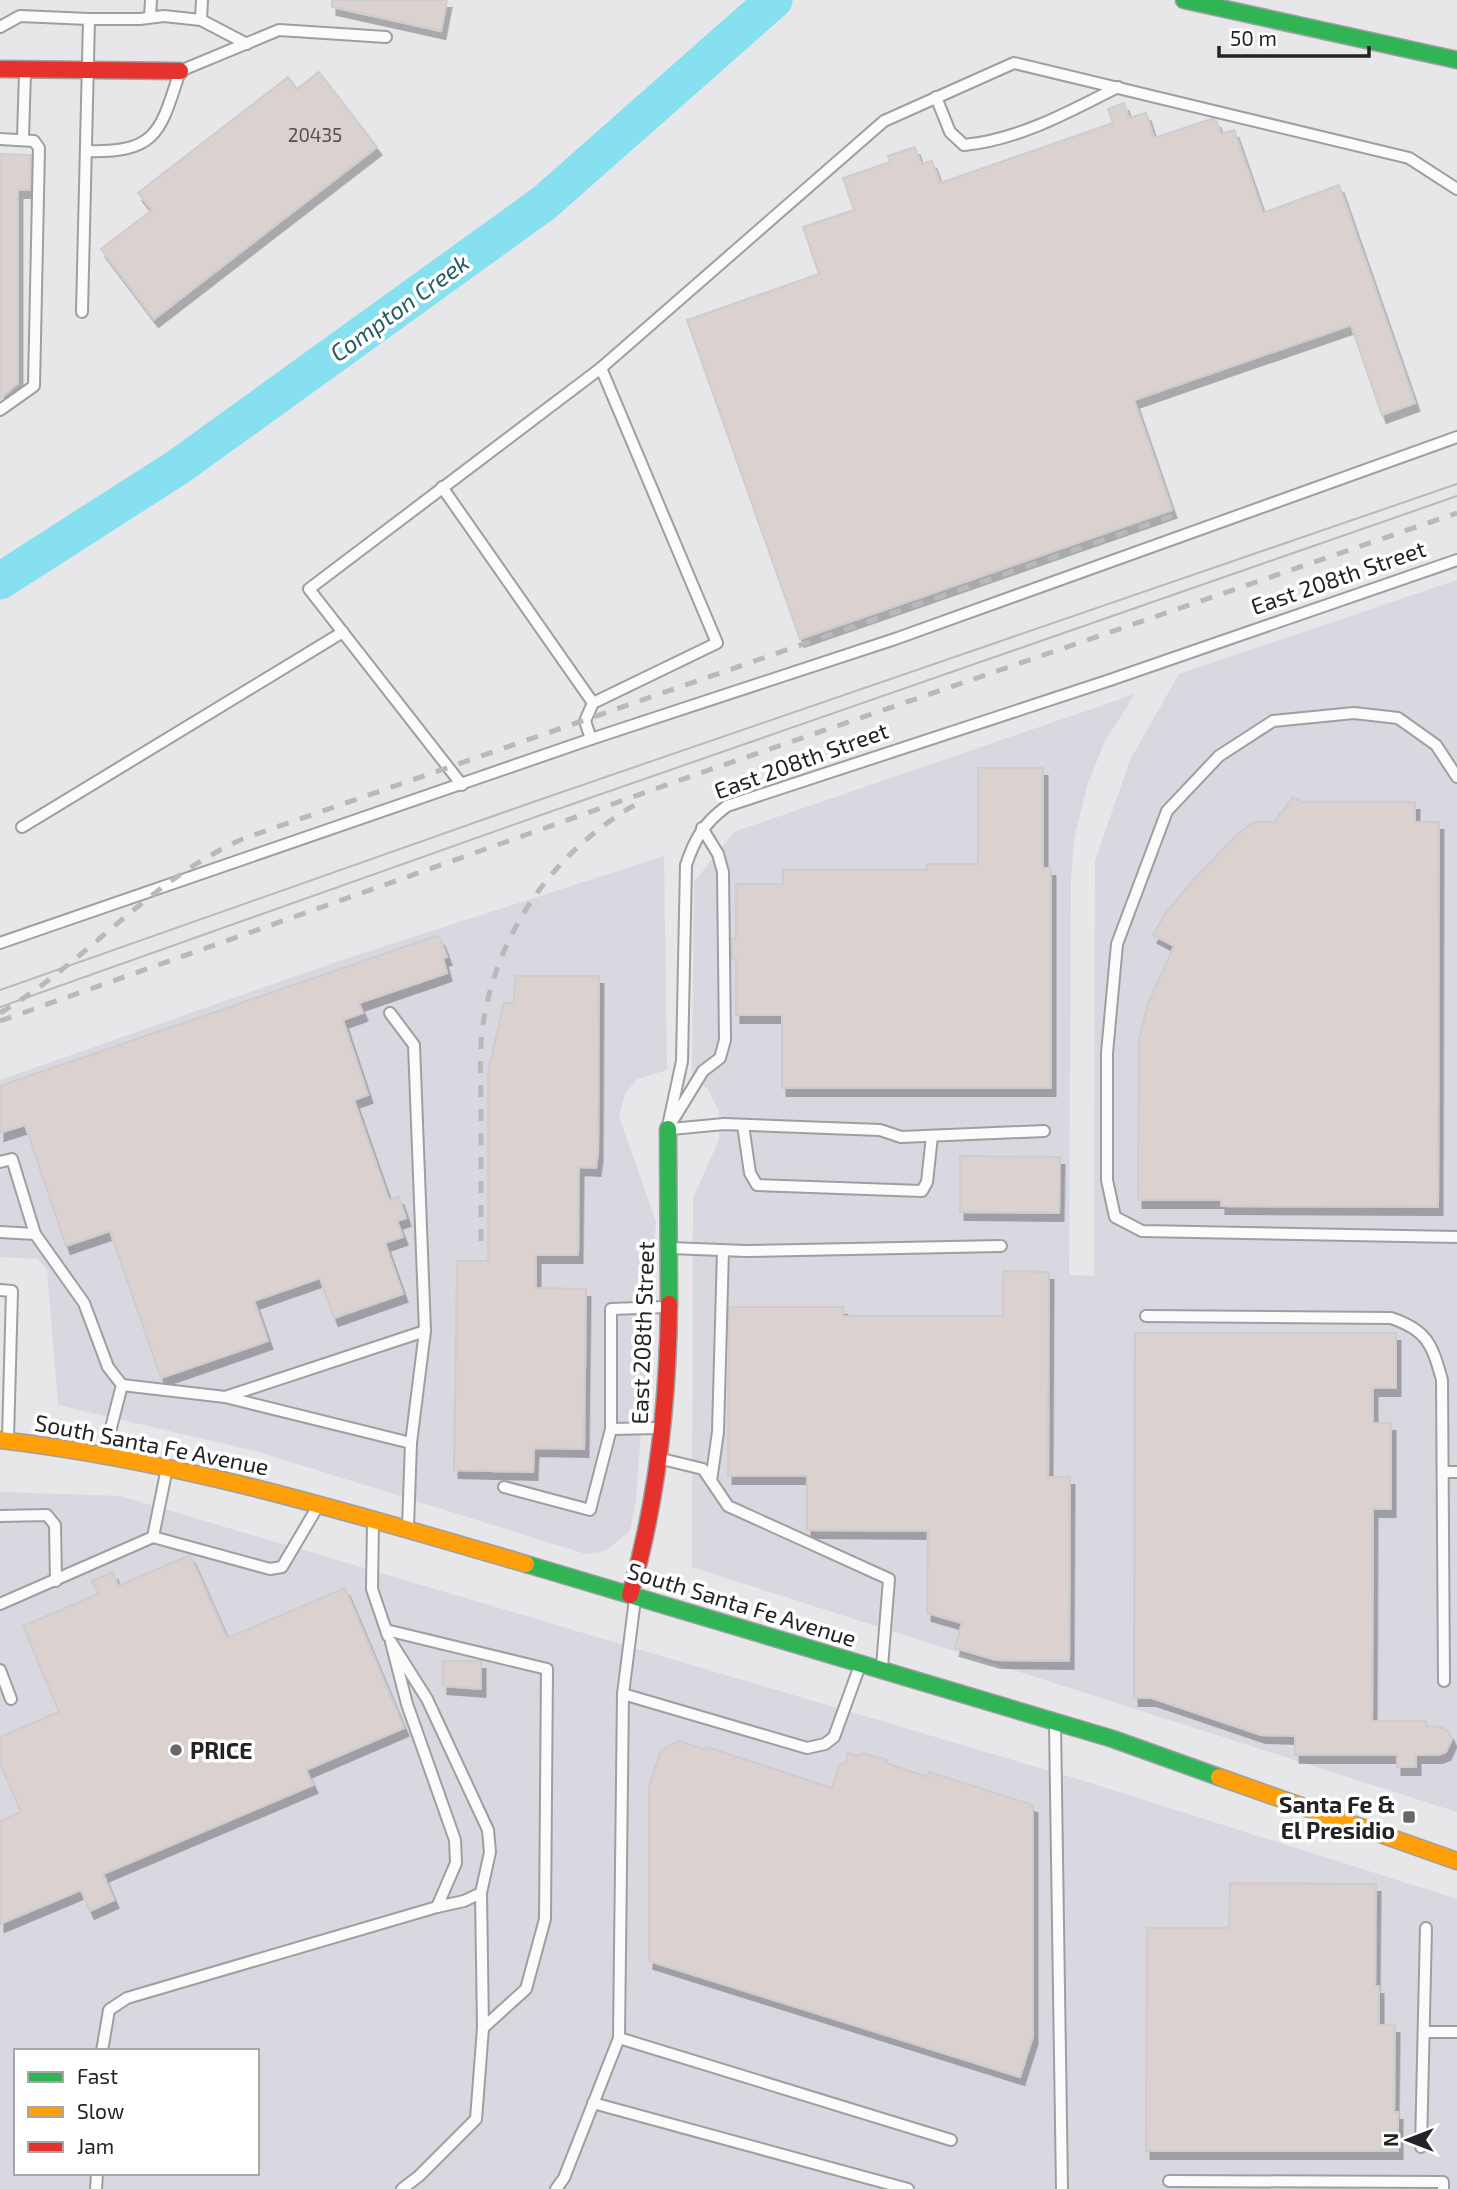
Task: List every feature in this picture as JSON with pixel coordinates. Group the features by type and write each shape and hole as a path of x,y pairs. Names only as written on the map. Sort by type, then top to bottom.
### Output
{"main road":[{"path":"1184,0 1457,60"},
{"path":"0,69 180,71"},
{"name":"East 208th Street","path":"633,1596 656,1492 663,1428 668,1307 668,1129"},
{"name":"South Santa Fe Avenue","path":"4,1441 168,1465 231,1478 319,1503 1113,1739 1457,1861"}],"lane":[{"path":"150,18 151,0"},
{"path":"201,20 202,0"},
{"path":"0,27 20,16 89,19 164,16 201,20 247,44"},
{"path":"82,312 89,19"},
{"path":"86,151 116,152 142,145 160,126 180,71 279,30 386,37"},
{"path":"462,785 309,589 601,368 884,121 1014,62 1409,158 1457,189"},
{"path":"23,138 26,69"},
{"path":"936,97 950,132 964,145 988,143 1058,117 1118,87"},
{"path":"0,139 23,138 34,141 38,148 37,367 34,386 0,410"},
{"path":"591,739 585,721 593,703 717,643 601,368"},
{"path":"0,943 591,739 895,639 1457,438"},
{"path":"442,486 593,703"},
{"name":"East 208th Street","path":"668,1129 682,1061 686,865 702,828 727,806 1121,676 1457,560"},
{"path":"22,827 343,632"},
{"path":"1457,777 1436,745 1398,718 1354,713 1273,721 1219,756 1167,811 1117,944 1107,1054 1107,1180 1115,1217 1142,1231 1457,1237"},
{"path":"668,1129 703,1071 720,1058 725,1040 723,872 718,854 702,828"},
{"path":"390,1013 414,1045 425,1331 411,1443 408,1529"},
{"path":"668,1129 743,1125 880,1130 901,1137 1044,1131"},
{"path":"743,1125 750,1173 757,1185 922,1191 927,1182 932,1136"},
{"path":"0,1162 12,1159 35,1234 84,1303 108,1367 122,1385 225,1397 411,1443"},
{"path":"0,1232 35,1234"},
{"path":"668,1247 723,1250 1001,1246"},
{"path":"711,1481 718,1432 723,1250"},
{"path":"0,1290 12,1291 5,1330 4,1441"},
{"path":"504,1487 590,1510 611,1429 611,1310 668,1307"},
{"path":"1146,1316 1391,1318 1413,1325 1433,1346 1442,1380 1444,1681"},
{"path":"225,1397 425,1331"},
{"path":"104,1454 122,1385"},
{"path":"611,1429 663,1428"},
{"path":"660,1458 703,1469 728,1506 889,1579 882,1670"},
{"path":"153,1537 168,1465"},
{"path":"1443,1472 1457,1472"},
{"path":"0,1604 153,1537 270,1569 282,1567 319,1503"},
{"path":"0,1516 47,1515 55,1525 56,1581"},
{"path":"373,1519 372,1589 391,1642 407,1704 455,1840 456,1863 437,1907"},
{"path":"556,2189 564,2178 619,2038 623,1694 633,1596"},
{"path":"386,1630 547,1669 545,1919 526,1989 483,2028"},
{"path":"391,1642 427,1699 488,1830 490,1852 481,1893 483,2028 476,2119 402,2189"},
{"path":"623,1694 797,1746 816,1746 834,1737 861,1664"},
{"path":"0,1670 11,1699"},
{"path":"1055,1721 1062,2189"},
{"path":"102,2049 109,2010 127,1998 464,1901 481,1893"},
{"path":"1421,2147 1426,1928"},
{"path":"1424,2032 1457,2032"},
{"path":"619,2038 951,2140"},
{"path":"593,2103 908,2189"},
{"path":"1169,2180 1443,2182 1443,2189"}],"shaded area":[{"path":"1457,580 1457,1812 692,1567 693,1198 719,1140 719,1111 707,1088 692,1078 694,882 734,832 1135,694 1105,741 1088,783 1074,840 1071,880 1069,1275 1094,1276 1095,861 1130,760 1179,674"},
{"path":"664,856 667,1070 637,1079 625,1094 619,1116 656,1222 636,1500 630,1531 605,1551 586,1554 259,1452 58,1405 47,1269 37,1259 0,1257 0,1080 336,962"},
{"path":"0,1492 120,1496 1084,1781 1457,1899 1457,2189 0,2189"}],"building":[{"path":"332,0 447,0 441,31 332,7"},
{"path":"319,72 377,147 154,319 101,249 152,210 138,193 288,77 297,89"},
{"path":"1124,103 1129,118 1146,113 1154,138 1211,119 1216,120 1221,134 1234,130 1263,213 1339,185 1415,403 1382,415 1351,325 1134,400 1172,510 800,639 687,320 819,274 803,227 854,210 843,178 890,162 888,156 915,147 921,164 932,161 940,183 1113,123 1108,109"},
{"path":"0,154 31,155 30,190 18,190 18,383 0,399"},
{"path":"978,768 1043,768 1043,868 1051,868 1051,1088 782,1088 782,1015 736,1015 736,959 732,959 732,939 736,939 736,884 783,884 783,870 927,870 927,864 978,864"},
{"path":"1293,797 1302,802 1415,802 1415,822 1439,822 1438,1207 1221,1206 1221,1200 1138,1200 1139,1040 1148,1003 1174,946 1153,935 1164,915 1194,879 1239,833 1253,822 1274,822"},
{"path":"436,936 440,938 447,957 443,958 447,973 359,1003 363,1013 343,1020 368,1095 354,1100 389,1200 399,1197 406,1218 397,1221 403,1237 385,1243 403,1294 334,1318 320,1278 254,1301 268,1341 161,1378 110,1231 66,1246 25,1125 0,1133 0,1086"},
{"path":"515,976 599,976 598,1153 596,1168 579,1167 578,1255 536,1255 536,1288 586,1289 584,1449 534,1448 533,1472 454,1470 457,1261 488,1261 488,1071 504,1003 514,1003"},
{"path":"960,1156 1060,1157 1059,1213 960,1212"},
{"path":"1003,1271 1049,1272 1048,1477 1070,1477 1069,1661 996,1660 955,1648 962,1623 927,1613 928,1531 807,1530 807,1476 728,1476 729,1307 843,1307 843,1316 1003,1316"},
{"path":"1135,1333 1396,1333 1396,1388 1373,1388 1373,1423 1391,1423 1391,1509 1373,1509 1372,1721 1426,1721 1426,1726 1440,1727 1448,1731 1452,1739 1446,1752 1438,1755 1416,1755 1416,1767 1397,1767 1397,1755 1295,1755 1295,1736 1261,1735 1152,1698 1134,1698"},
{"name":"PRICE","path":"190,1555 227,1638 345,1588 404,1728 306,1770 313,1785 103,1874 114,1900 90,1911 81,1890 0,1924 0,1821 21,1812 0,1764 0,1737 59,1712 23,1626 98,1594 92,1581 113,1572 118,1586"},
{"path":"443,1661 481,1661 481,1689 443,1686"},
{"path":"679,1741 706,1750 707,1747 832,1788 839,1765 845,1764 848,1753 859,1756 864,1753 928,1777 929,1772 1033,1805 1033,2036 1020,2077 649,1961 649,1786 661,1750"},
{"path":"1230,1883 1376,1884 1375,1986 1379,1986 1379,2025 1395,2025 1394,2112 1398,2112 1398,2151 1146,2151 1147,1928 1229,1928"}],"waterway":[{"name":"Compton Creek","path":"0,581 178,467 544,203 774,0"}],"tram line":[{"path":"0,990 536,801 1457,484"},
{"path":"0,1007 541,815 1457,496"}],"railway":[{"path":"0,1021 706,771 1457,513"},
{"path":"0,1013 62,969 179,875 245,838 1172,516"},
{"path":"481,1241 481,1045 491,989 502,956 517,924 557,868 582,843 640,802"}],"traffic: fast":[{"path":"1184,0 1457,60"},
{"path":"668,1129 669,1304"},
{"path":"526,1564 1113,1739 1219,1777"}],"traffic: slow":[{"path":"0,1440 67,1449 200,1475 331,1508 526,1564"},
{"path":"1219,1777 1457,1861"}],"traffic: jam":[{"path":"0,69 180,71"},
{"path":"630,1595 648,1523 660,1451 669,1304"}],"place":[{"name":"PRICE","path":"176,1750"},
{"name":"Santa Fe & El Presidio","path":"1409,1817"}]}
